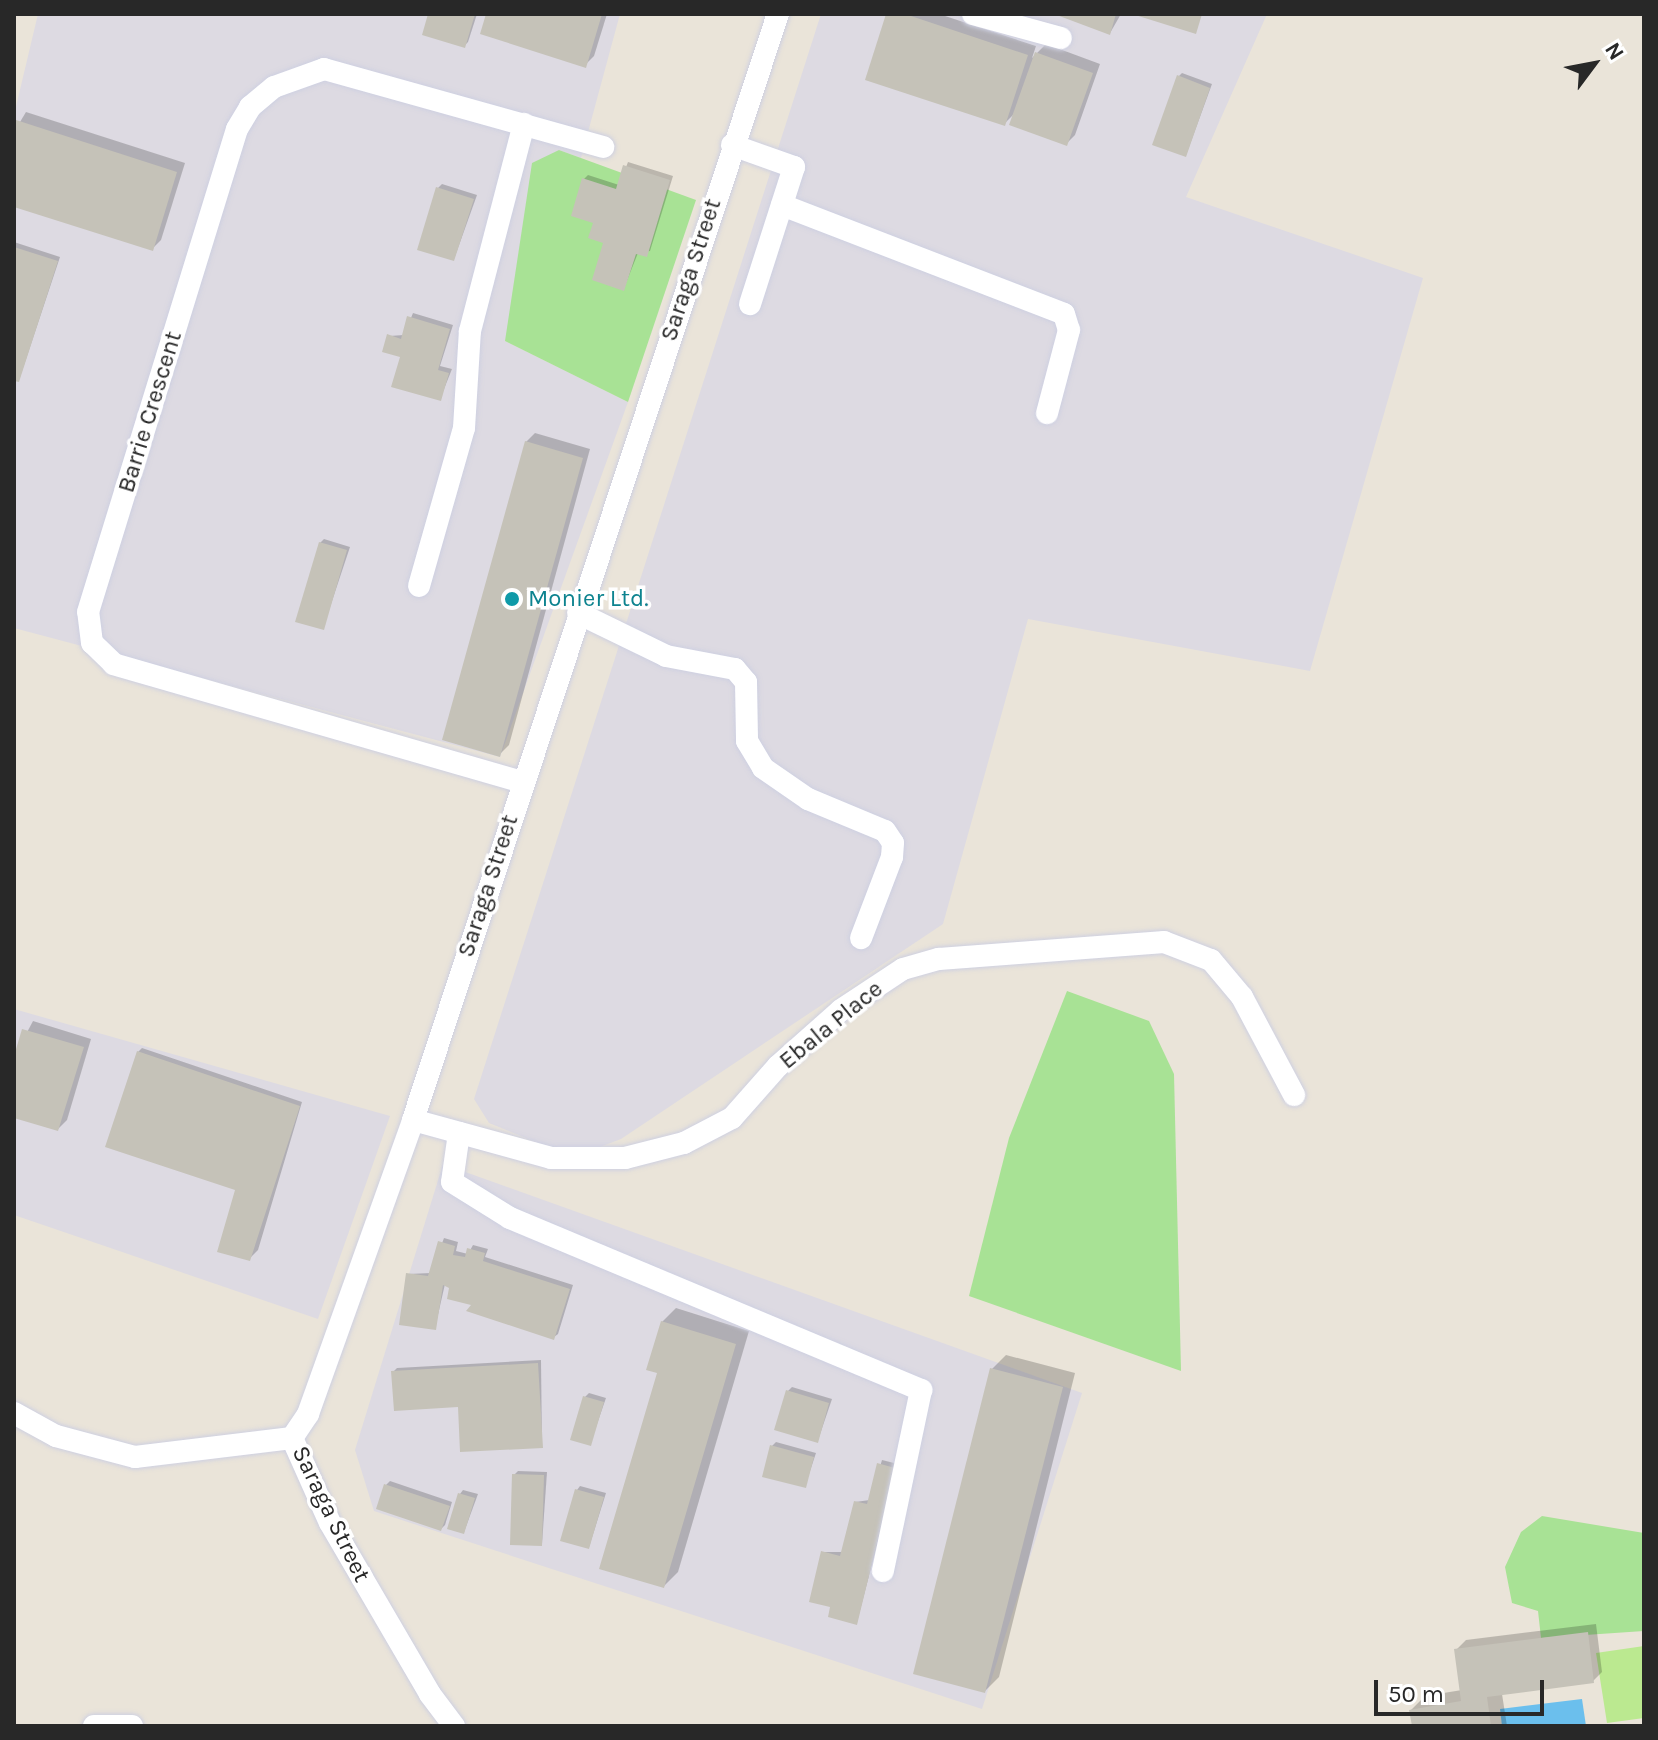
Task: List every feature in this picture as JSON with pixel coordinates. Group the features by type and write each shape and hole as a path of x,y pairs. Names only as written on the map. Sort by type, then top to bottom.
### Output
{"street":[{"name":"Saraga Street","path":"454,1726 330,1523 292,1438 308,1414 413,1120 732,145 778,14"},
{"path":"973,14 1061,38"},
{"name":"Barrie Crescent","path":"522,782 114,664 101,657 87,627 237,129 250,107 274,87 324,69 603,147"},
{"path":"419,586 464,428 470,331 524,124"},
{"path":"732,145 794,167 750,304"},
{"path":"782,205 1064,314 1069,330 1047,413"},
{"path":"578,613 670,657 735,669 746,682 747,741 763,768 808,799 878,825 890,837 892,857 861,938"},
{"name":"Ebala Place","path":"413,1120 551,1158 625,1158 684,1143 732,1118 778,1066 831,1020 903,969 939,959 1164,942 1211,960 1232,984 1294,1095"},
{"path":"459,1133 452,1182 510,1218 921,1390 883,1571"},
{"path":"14,1413 56,1436 135,1457 292,1438"},
{"path":"94,1726 132,1726"}],"shaded area":[{"path":"38,14 620,14 581,158 559,150 505,341 628,402 500,757 14,628 14,115"},
{"path":"821,14 1267,14 1186,197 1423,278 1310,671 1028,619 943,924 621,1139 573,1157 489,1123 474,1099"},
{"path":"14,1009 390,1116 318,1319 14,1215"},
{"path":"443,1164 1082,1393 982,1709 374,1511 355,1450"}],"green space":[{"path":"559,150 696,200 628,402 505,341 532,163"},
{"path":"1067,991 1149,1021 1174,1074 1181,1371 969,1296 1009,1138"},
{"path":"1542,1516 1644,1533 1644,1631 1541,1638 1538,1611 1512,1603 1505,1567 1521,1532"},
{"path":"1644,1646 1644,1718 1607,1723 1596,1653"}],"water":[{"path":"1582,1699 1586,1726 1502,1726 1500,1709"}],"building":[{"path":"428,14 475,14 465,48 422,35"},
{"path":"486,14 602,14 586,68 480,34"},
{"path":"886,14 905,14 1028,55 1005,126 865,80"},
{"path":"1054,14 1116,14 1110,35"},
{"path":"1132,14 1202,14 1196,34"},
{"path":"1035,52 1093,73 1067,146 1009,125"},
{"path":"1177,75 1210,88 1186,157 1152,145"},
{"path":"16,120 177,172 153,251 14,207"},
{"path":"623,165 670,180 647,257 636,254 624,291 592,280 603,243 588,238 593,223 571,216 582,178 616,189"},
{"path":"436,187 474,199 454,261 417,250"},
{"path":"14,247 58,261 19,382 14,381"},
{"path":"407,316 450,329 438,370 449,373 441,401 391,387 400,357 382,352 387,334 401,339"},
{"name":"Monier Ltd.","path":"525,441 583,458 500,757 442,740"},
{"path":"319,542 347,550 324,630 295,622"},
{"path":"22,1029 84,1047 58,1131 14,1118 14,1056"},
{"path":"137,1051 300,1106 250,1261 217,1252 235,1190 105,1147"},
{"path":"438,1241 455,1246 453,1255 465,1257 467,1248 485,1253 483,1261 570,1289 554,1340 466,1311 471,1305 447,1299 449,1288 443,1285 436,1330 399,1325 406,1273 428,1276"},
{"path":"661,1321 736,1344 664,1588 599,1569 657,1373 646,1370"},
{"path":"538,1363 543,1448 460,1452 458,1407 394,1411 391,1371"},
{"path":"990,1368 1063,1387 985,1693 913,1674"},
{"path":"786,1390 829,1403 818,1443 774,1430"},
{"path":"583,1396 604,1402 591,1446 570,1440"},
{"path":"770,1445 814,1457 806,1488 762,1477"},
{"path":"877,1463 895,1468 857,1625 828,1617 830,1607 809,1602 821,1551 840,1556 854,1501 867,1504"},
{"path":"512,1474 544,1475 542,1546 510,1545"},
{"path":"384,1484 450,1506 441,1531 376,1509"},
{"path":"575,1489 604,1497 589,1549 560,1541"},
{"path":"458,1493 475,1498 464,1534 447,1529"},
{"path":"1588,1632 1594,1683 1487,1697 1491,1726 1412,1726 1409,1710 1461,1701 1454,1649"}],"place":[{"name":"Monier Ltd.","path":"512,599"}]}
